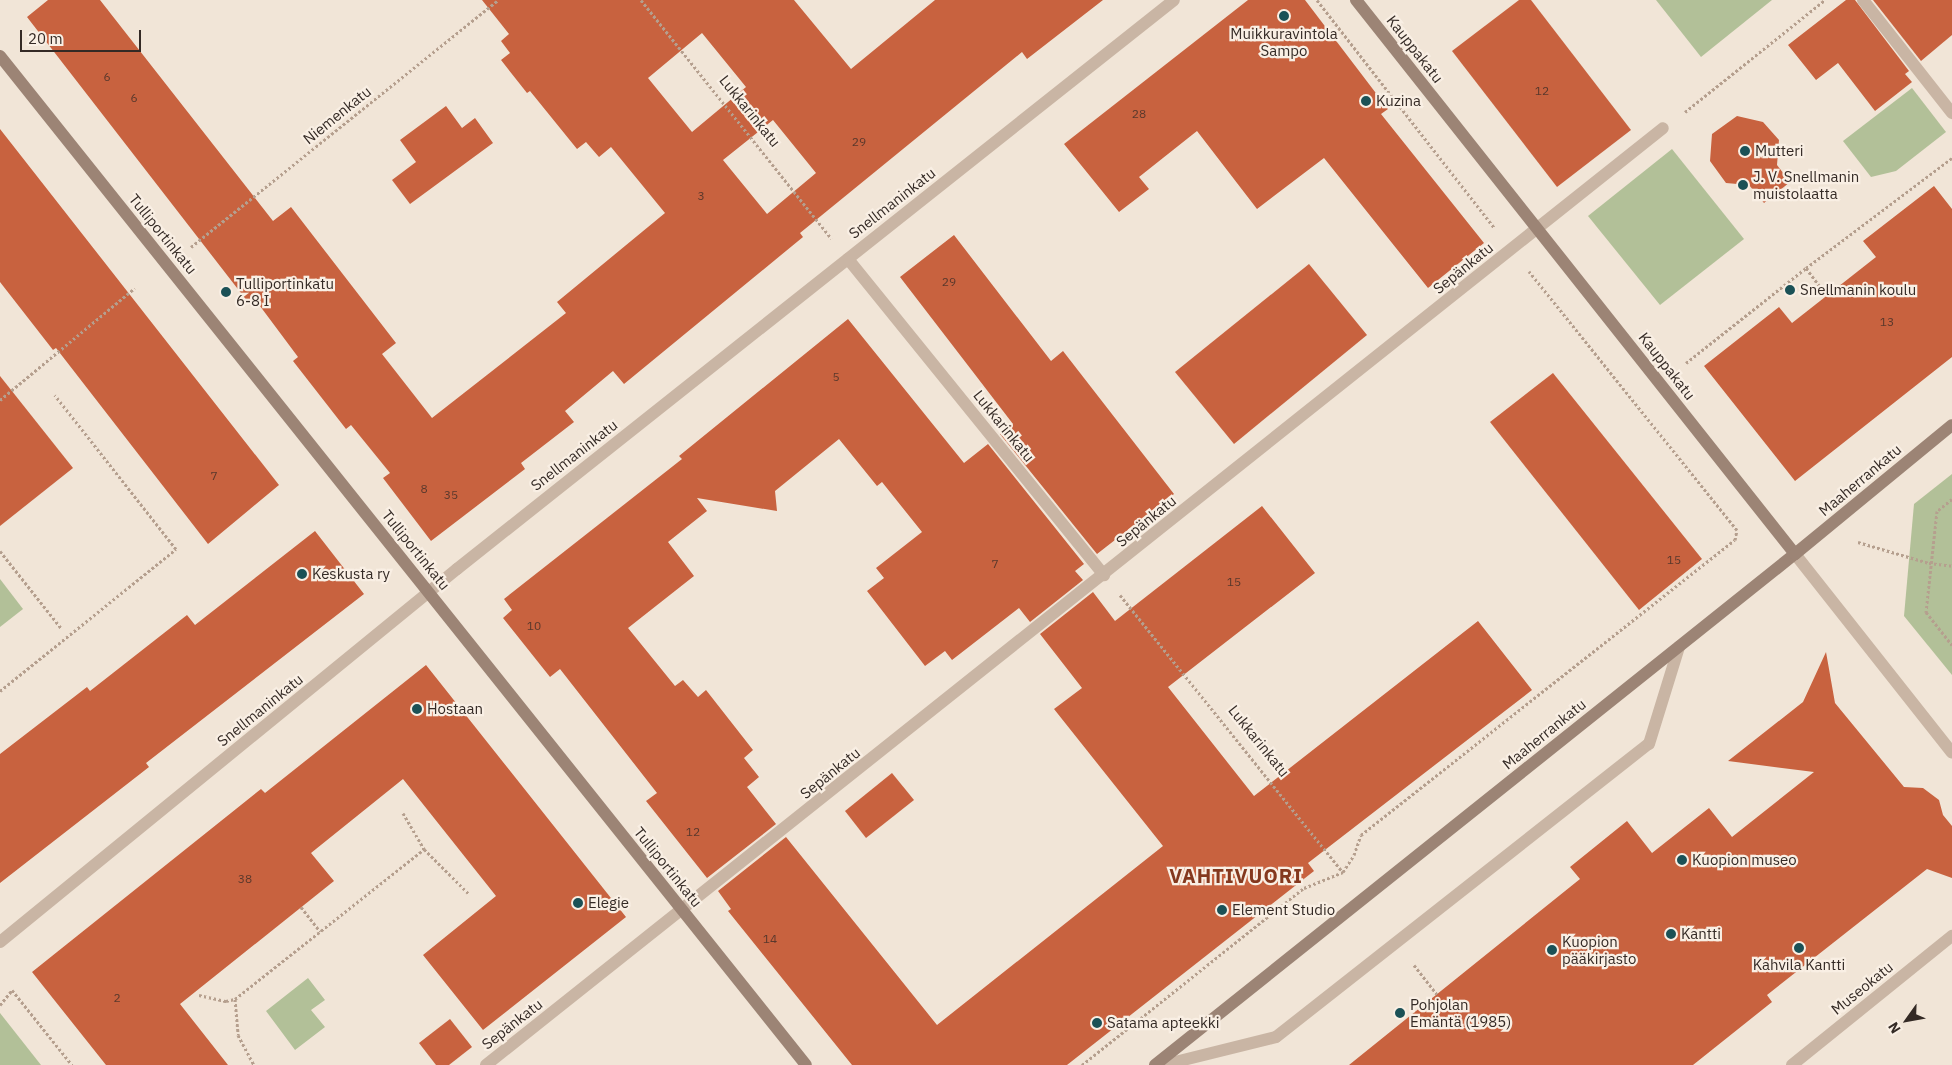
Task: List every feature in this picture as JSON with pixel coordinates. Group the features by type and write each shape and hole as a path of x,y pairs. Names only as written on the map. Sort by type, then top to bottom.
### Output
{"street":[{"name":"Snellmaninkatu","path":"0,942 429,593 1174,0"},
{"name":"Kauppakatu","path":"1356,0 1952,753"},
{"path":"1863,0 1952,113"},
{"name":"Tulliportinkatu","path":"0,56 806,1065"},
{"name":"Sepänkatu","path":"486,1065 683,911 1663,128"},
{"name":"Lukkarinkatu","path":"848,259 1104,575"},
{"name":"Maaherrankatu","path":"1155,1065 1795,554 1952,425"},
{"path":"1163,1065 1276,1037 1649,744 1679,647"},
{"name":"Museokatu","path":"1792,1065 1952,936"}],"path":[{"name":"Niemenkatu","path":"191,247 498,0"},
{"name":"Lukkarinkatu","path":"641,0 848,259"},
{"path":"1082,1065 1304,888 1343,872 1354,855 1361,835 1730,548 1735,540 1737,530 1512,250 1317,0"},
{"path":"1663,128 1825,0"},
{"path":"1686,362 1806,268 1952,158"},
{"path":"1806,268 1826,295"},
{"path":"0,400 135,288"},
{"path":"0,691 176,549 55,395"},
{"path":"1952,499 1937,511 1929,563 1926,612 1952,645"},
{"path":"1858,542 1929,563 1952,566"},
{"path":"0,551 61,628"},
{"name":"Lukkarinkatu","path":"1104,575 1343,872"},
{"path":"403,813 424,849 469,894"},
{"path":"199,995 235,999 424,849"},
{"path":"301,907 320,931"},
{"path":"1414,964 1437,994"},
{"path":"0,1005 12,990 72,1065"},
{"path":"235,999 238,1035 254,1065"}],"green space":[{"path":"1656,0 1772,0 1701,57"},
{"path":"1912,88 1946,132 1896,171 1871,177 1843,141"},
{"path":"1672,149 1744,239 1660,305 1588,216"},
{"path":"1952,474 1952,675 1904,616 1914,504"},
{"path":"0,579 23,609 0,627"},
{"path":"308,978 325,1000 311,1010 325,1027 295,1050 266,1011"},
{"path":"0,1013 41,1065 0,1065"}],"building":[{"path":"48,0 100,0 273,221 291,207 396,343 382,354 432,418 566,313 557,302 665,213 611,147 599,157 586,142 577,149 530,91 527,93 501,60 510,53 501,41 509,34 482,0 794,0 851,69 935,0 1103,0 1027,59 1022,52 800,233 803,237 624,384 613,371 565,411 574,422 521,463 525,469 431,541 383,478 390,473 351,425 346,429 293,361 298,357 257,302 251,306 27,17","holes":["702,33 746,87 692,132 648,78","773,120 816,173 767,214 723,160"]},
{"path":"1248,0 1305,0 1388,109 1381,114 1484,243 1428,288 1324,158 1257,209 1197,131 1139,177 1149,189 1119,212 1064,144"},
{"path":"1519,0 1531,0 1631,130 1557,187 1452,51"},
{"path":"1846,0 1855,0 1909,71 1905,74 1912,82 1875,111 1838,63 1816,80 1788,45"},
{"path":"1873,0 1952,0 1952,35 1921,61"},
{"path":"446,106 462,128 475,118 493,143 410,204 392,180 416,162 400,140"},
{"name":"Mutteri","path":"1737,116 1763,122 1779,140 1777,165 1790,182 1764,203 1749,185 1726,183 1710,161 1712,134"},
{"path":"0,129 279,485 208,544 56,348 53,350 0,282"},
{"path":"1934,186 1952,209 1952,357 1795,481 1704,366 1779,307 1792,323 1876,257 1863,241"},
{"path":"954,235 1051,361 1063,351 1174,494 1097,554 1000,434 1013,424 900,277"},
{"path":"1309,264 1367,335 1234,444 1175,372"},
{"path":"848,319 964,463 988,444 1084,564 1075,571 1083,580 1030,622 1019,608 952,660 945,651 925,666 867,591 884,578 876,568 922,532 882,482 877,486 839,439 775,491 777,511 697,498 707,511 668,542 694,576 628,628 675,686 683,680 698,697 706,690 753,750 744,758 759,777 747,787 776,824 707,878 646,801 657,793 560,669 550,677 503,618 512,610 504,599 682,459 679,456"},
{"path":"1553,373 1702,559 1639,610 1490,422"},
{"path":"0,376 73,468 0,526"},
{"path":"1262,506 1315,573 1168,687 1254,796 1478,621 1532,690 1308,863 1314,871 1067,1065 852,1065 728,911 731,909 718,891 786,837 937,1025 1163,846 1054,709 1082,688 1040,634 1093,592 1115,621"},
{"path":"315,531 364,594 146,763 149,767 0,883 0,754 87,687 90,691 187,615 195,625"},
{"name":"Kuopion museo","path":"1826,652 1835,703 1904,787 1923,788 1939,800 1943,815 1952,826 1952,878 1927,869 1767,995 1772,1002 1693,1065 1349,1065 1580,879 1570,867 1627,821 1652,853 1709,808 1732,837 1814,772 1728,761 1803,702"},
{"path":"426,665 626,917 483,1030 423,955 496,896 403,779 311,853 334,881 180,1004 228,1065 106,1065 32,972 261,789 265,793"},
{"path":"892,773 914,800 866,838 845,811"},
{"path":"450,1019 472,1047 449,1065 436,1065 419,1043"}],"place":[{"name":"Muikkuravintola Sampo","path":"1284,16"},
{"name":"Kuzina","path":"1366,101"},
{"name":"Mutteri","path":"1745,151"},
{"name":"J. V. Snellmanin muistolaatta","path":"1743,185"},
{"name":"Snellmanin koulu","path":"1790,290"},
{"name":"Tulliportinkatu 6-8 I","path":"226,292"},
{"name":"Keskusta ry","path":"302,574"},
{"name":"Hostaan","path":"417,709"},
{"name":"Kuopion museo","path":"1682,860"},
{"name":"Elegie","path":"578,903"},
{"name":"Element Studio","path":"1222,910"},
{"name":"Kantti","path":"1671,934"},
{"name":"Kahvila Kantti","path":"1799,948"},
{"name":"Kuopion pääkirjasto","path":"1552,950"},
{"name":"Pohjolan Emäntä (1985)","path":"1400,1013"},
{"name":"Satama apteekki","path":"1097,1023"}],"district":[{"name":"VAHTIVUORI","path":"1236,875"}]}
